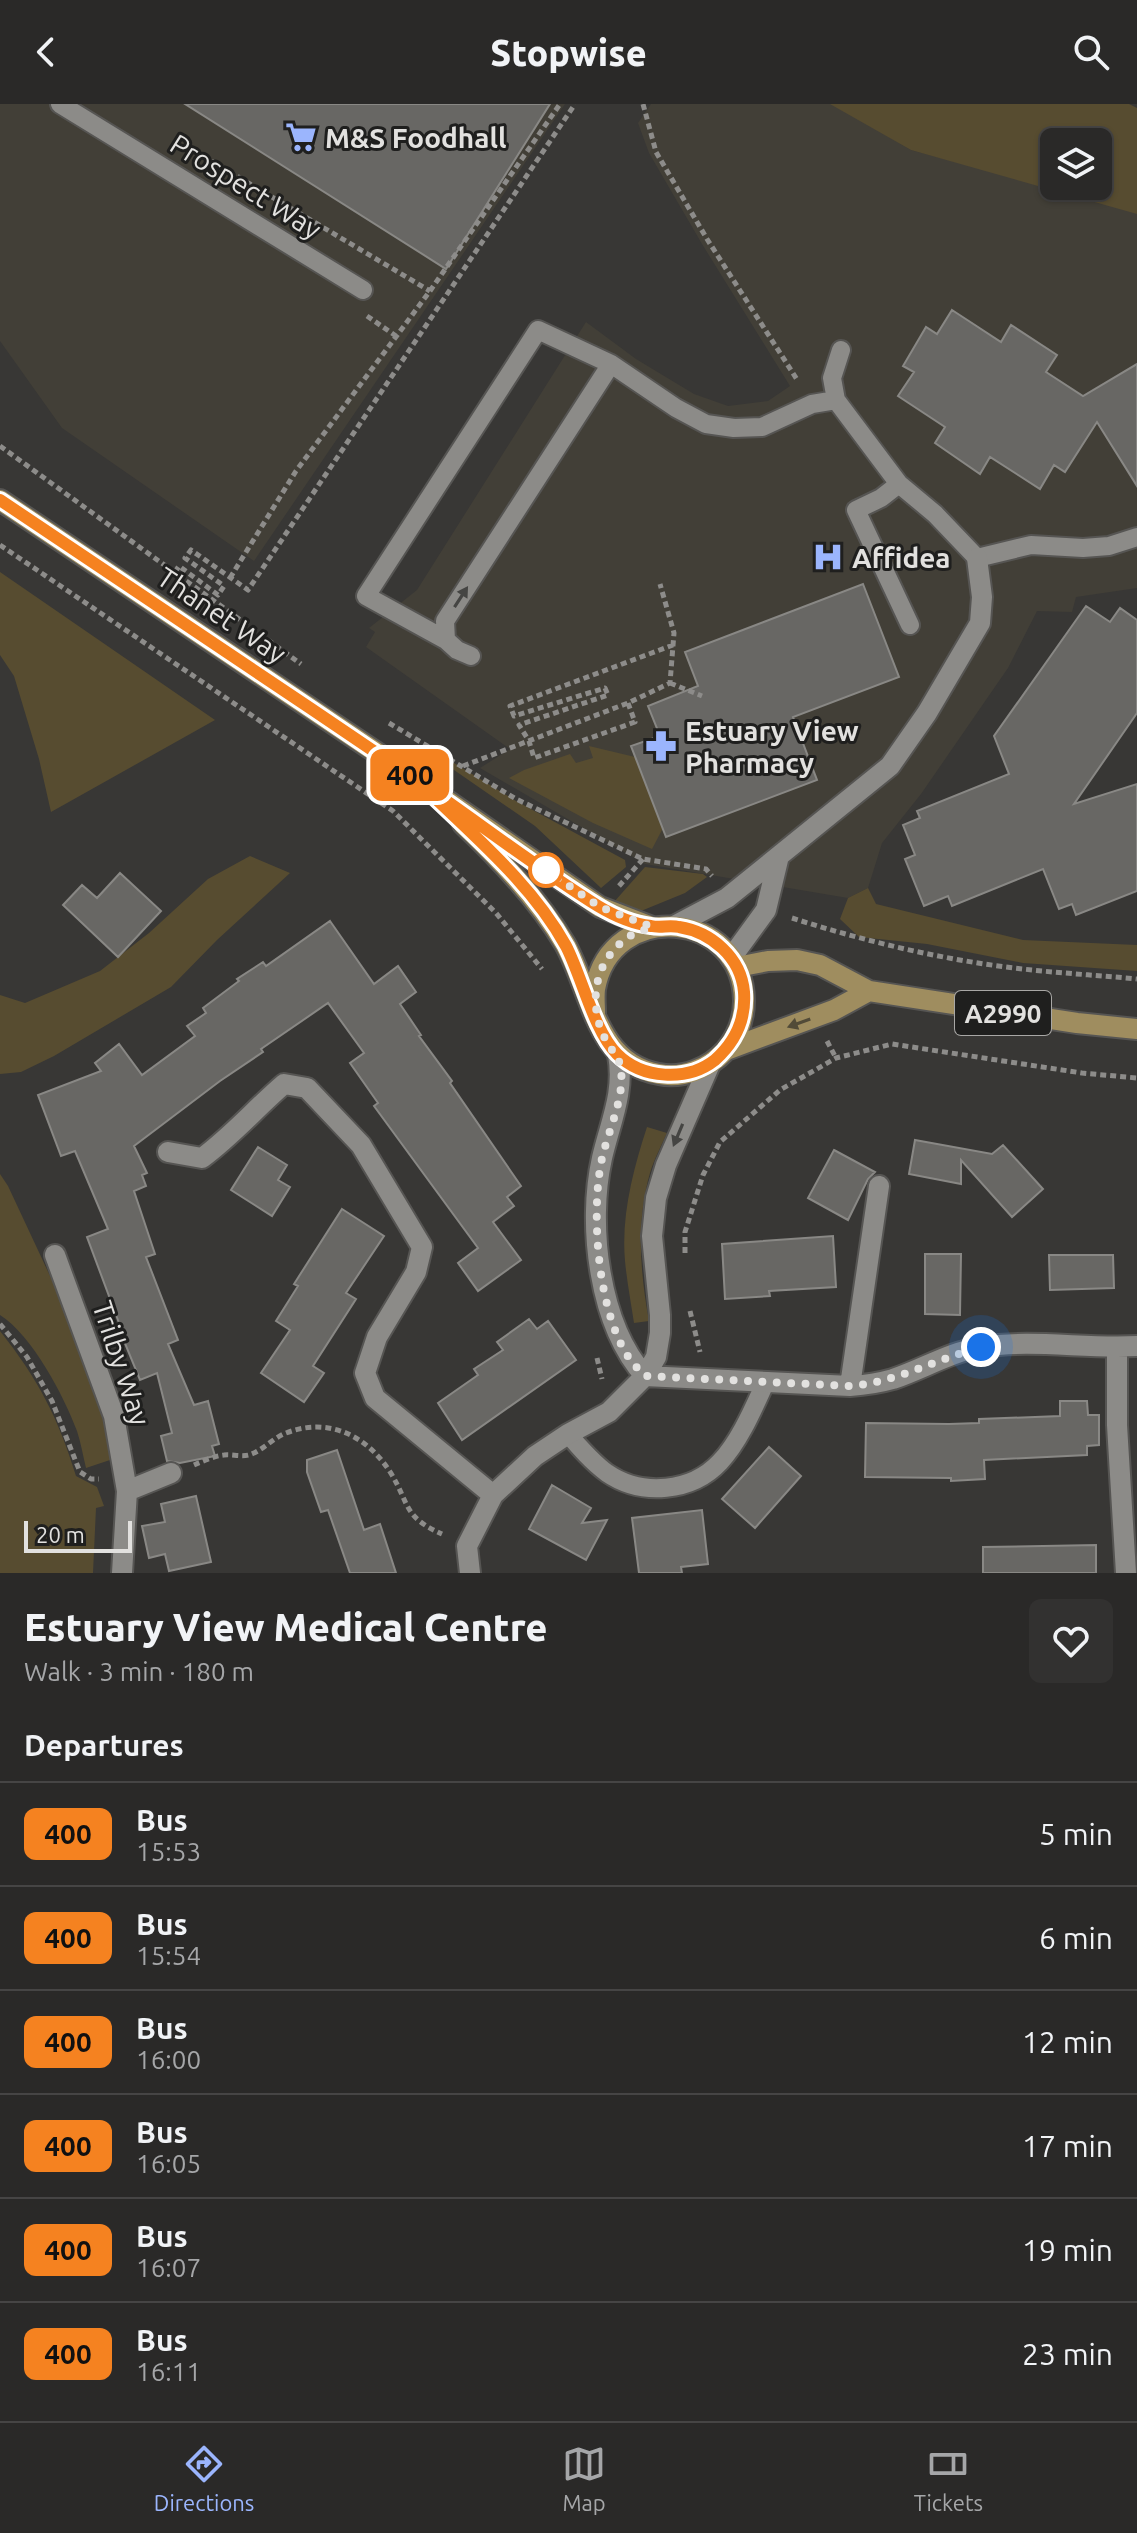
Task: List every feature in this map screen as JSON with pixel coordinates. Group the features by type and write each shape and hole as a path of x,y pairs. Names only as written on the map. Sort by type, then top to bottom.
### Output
{"main road":[{"name":"Thanet Way","path":"0,500 413,777 600,907 652,927"},
{"name":"Thanet Way","path":"413,777 530,894 565,945 603,1036 618,1055"},
{"name":"Thanet Way","path":"595,1013 595,991 601,969 613,950 631,935 652,927 674,926 696,930 716,941 734,962"},
{"name":"A2990","path":"734,962 808,962 820,965 869,991 1062,1021 1137,1029"},
{"path":"618,1055 639,1069 663,1075 687,1073 710,1064 726,1050 738,1032 744,1011 744,988 734,962"},
{"path":"726,1050 834,1010 869,991"}],"street":[{"path":"674,926 727,898 890,766 927,713 980,623 982,597 977,558"},
{"path":"734,962 766,910 779,856"},
{"path":"618,1055 621,1069 619,1096 598,1178 598,1247 609,1307 619,1337 630,1359 645,1376 850,1386 896,1378 981,1347 1127,1346 1117,1425 1126,1573"},
{"path":"470,1573 467,1546 493,1495 535,1456 609,1412 645,1376 656,1357 660,1333 659,1296 652,1245 656,1198 666,1165 710,1064"},
{"path":"168,1152 202,1158 229,1138 256,1108 284,1084 307,1088 361,1145 422,1247 416,1272 377,1337 365,1373 375,1398 493,1495"},
{"path":"850,1386 879,1186"},
{"name":"Trilby Way","path":"55,1255 114,1416 125,1484 122,1573"},
{"path":"125,1484 171,1473"}],"lane":[{"name":"Prospect Way","path":"60,104 363,290"},
{"path":"471,656 366,596 538,330 611,364 676,408 706,424 734,428 762,427 812,404 836,400"},
{"path":"841,350 832,378 836,400 899,484 935,514 977,558 1031,545 1083,548 1133,543"},
{"path":"446,640 445,621 611,364"},
{"path":"899,484 881,498 856,510 910,625"},
{"path":"568,1434 586,1455 610,1475 634,1484 666,1489 698,1481 722,1461 751,1414 766,1381"}],"path":[{"path":"230,578 296,471 430,291 560,104"},
{"path":"175,572 179,566 218,595 224,586 185,558 191,550 248,590 575,104"},
{"path":"643,104 656,152"},
{"path":"200,154 430,291"},
{"path":"363,313 396,336"},
{"path":"0,446 311,671"},
{"path":"0,545 393,811 496,913 542,968"},
{"path":"660,584 674,633 670,683"},
{"path":"628,703 635,722 534,758 529,741 519,725 608,695 605,688 514,716 510,706 673,645"},
{"path":"462,767 628,703 670,683 702,696"},
{"path":"386,721 516,799 643,859 706,869 727,898"},
{"path":"766,910 835,932 951,958 1015,968 1137,979"},
{"path":"685,1259 685,1232 703,1175 720,1142 780,1090 836,1058 892,1044 1082,1073 1137,1078"},
{"path":"690,1308 708,1381"},
{"path":"0,1324 27,1357 52,1401 80,1472 91,1479 125,1484"},
{"path":"171,1473 220,1455 249,1454 286,1433 316,1427 348,1432 373,1449 393,1476 406,1506 424,1526 467,1546"}],"shaded area":[{"path":"0,104 565,104 254,561 62,428 0,341"},
{"path":"651,104 833,104 911,150 1040,184 1040,200 1099,200 1137,210 1137,588 1076,597 1072,612 1037,611 1008,668 921,794 882,843 868,888 848,898 645,864 480,768 510,749 366,647 375,632 369,628 417,590 586,322 636,359 694,394 728,406 768,401 790,386 649,153 638,123"},
{"path":"830,104 1129,104 1137,108 1137,214 1088,200 1112,200 1112,128 1040,128 1040,187 911,150"},
{"path":"0,572 215,720 51,812 14,676 0,655"},
{"path":"589,746 635,757 663,828 652,849 593,823 509,778 570,754 576,763 593,758"},
{"path":"446,758 516,801 625,860 626,867 601,888 535,826 441,761"},
{"path":"250,856 290,873 171,987 54,1056 21,1072 0,1074 0,995 25,1003 100,971 149,933 208,879"},
{"path":"645,867 707,877 685,893 641,911 614,902"},
{"path":"868,888 876,904 1023,940 1137,945 1137,971 1023,963 927,944 859,937 840,919 848,898"},
{"path":"647,1127 667,1133 650,1173 641,1228 643,1284 649,1321 634,1323 625,1261 625,1227 633,1176"},
{"path":"0,1174 87,1355 116,1458 86,1468 77,1431 55,1384 24,1337 0,1315"},
{"path":"0,1331 46,1399 76,1476 97,1487 104,1506 96,1508 93,1573 0,1573"}],"building":[{"path":"185,104 550,104 446,269"},
{"path":"952,310 1001,342 1011,325 1057,355 1046,372 1083,396 1137,364 1137,486 1097,422 1065,472 1054,465 1040,489 990,457 980,474 935,443 945,427 898,396 914,372 903,366 926,327 937,334"},
{"path":"863,584 899,677 793,717 817,780 666,837 631,746 660,736 648,706 698,686 685,652"},
{"path":"1086,606 1110,622 1120,608 1137,620 1137,713 1074,804 1137,784 1137,891 1076,915 1072,904 1059,909 1043,869 952,906 948,896 924,906 905,859 915,855 903,825 920,818 917,811 1009,774 994,736"},
{"path":"120,873 161,911 118,957 63,905 82,885 97,898"},
{"path":"330,921 374,984 398,966 416,992 400,1004 521,1186 507,1197 514,1206 493,1222 521,1260 478,1291 458,1263 478,1248 374,1106 378,1103 350,1063 364,1053 328,1003 261,1049 263,1052 134,1146 147,1173 142,1175 146,1186 134,1191 155,1254 146,1257 178,1340 168,1344 194,1405 208,1401 219,1444 212,1446 215,1456 180,1463 167,1461 161,1436 172,1433 157,1373 140,1380 87,1237 108,1229 75,1151 61,1156 38,1095 101,1071 95,1063 119,1044 142,1075 195,1036 187,1026 206,1013 203,1008 239,981 237,979 263,962 266,966"},
{"path":"915,1140 992,1154 1003,1145 1043,1189 1012,1217 961,1160 961,1184 909,1174"},
{"path":"258,1147 287,1165 278,1180 290,1187 272,1216 231,1190"},
{"path":"834,1150 875,1172 868,1179 848,1220 808,1198"},
{"path":"342,1209 384,1236 346,1293 356,1299 313,1366 324,1373 304,1402 261,1373 290,1330 276,1321 298,1286 294,1284"},
{"path":"833,1236 836,1287 769,1291 770,1296 725,1299 722,1244"},
{"path":"925,1254 961,1254 960,1315 925,1314"},
{"path":"1049,1255 1113,1255 1114,1288 1050,1290"},
{"path":"529,1319 537,1329 548,1321 576,1360 462,1440 438,1403 478,1375 474,1369 503,1350 497,1342"},
{"path":"1060,1401 1087,1401 1088,1415 1099,1415 1099,1445 1087,1446 1087,1455 984,1460 985,1479 951,1481 951,1478 865,1477 866,1423 979,1423 979,1419 1060,1416"},
{"path":"769,1447 801,1476 755,1528 722,1499"},
{"path":"337,1450 364,1530 380,1524 396,1573 350,1573 328,1510 321,1512 307,1472 307,1460"},
{"path":"552,1485 591,1508 582,1523 607,1520 586,1560 529,1529"},
{"path":"196,1496 211,1562 169,1571 165,1554 149,1558 142,1526 165,1522 161,1504"},
{"path":"702,1510 708,1564 681,1567 682,1573 639,1573 632,1518"},
{"path":"1096,1545 1096,1573 983,1573 983,1547"}],"bus line":[{"name":"400","path":"0,500 413,777 600,907 652,927 674,926 696,930 716,941 737,967 744,988 744,1011 738,1032 726,1050 710,1064 687,1073 663,1075 639,1069 618,1055 603,1036 565,945 530,894 435,798"}],"place":[{"name":"M&S Foodhall","path":"301,137"},
{"name":"Affidea","path":"828,557"},
{"name":"Estuary View Pharmacy","path":"661,746"}],"route":[{"path":"546,870 610,913 652,927 631,935 613,950 601,969 595,991 595,1013 603,1036 618,1055 621,1069 619,1096 598,1178 598,1247 609,1307 619,1337 630,1359 645,1376 850,1386 875,1384 981,1347"}]}
